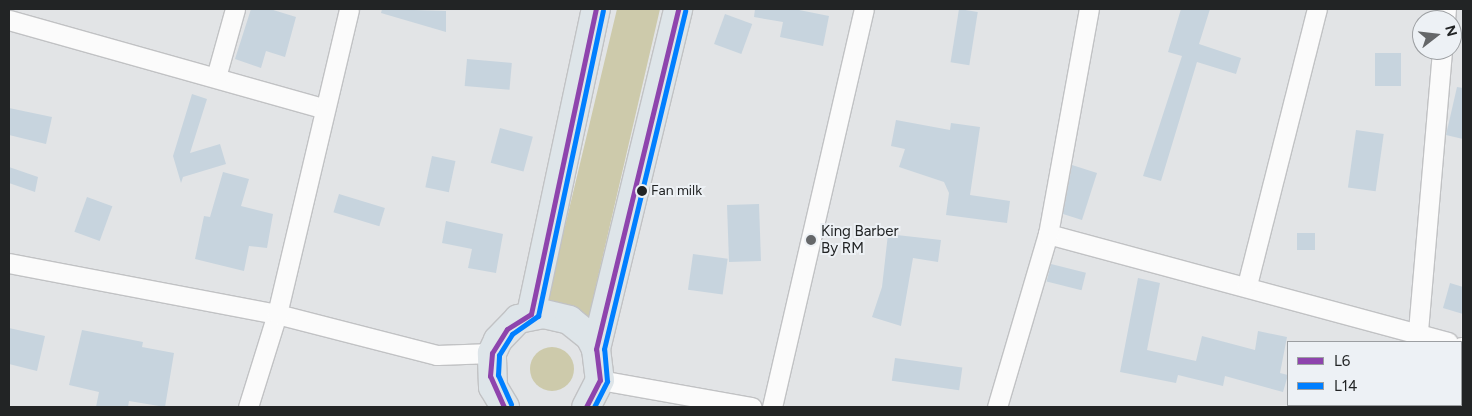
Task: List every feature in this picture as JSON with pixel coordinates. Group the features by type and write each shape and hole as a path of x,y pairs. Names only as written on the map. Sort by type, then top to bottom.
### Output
{"main road":[{"path":"532,314 596,9"},
{"path":"596,349 678,9"},
{"path":"504,407 490,376 492,353 507,329 532,314 570,320 590,337 596,349 600,380 586,407"}],"street":[{"path":"216,77 235,9"},
{"path":"248,407 277,314 348,9"},
{"path":"772,407 864,9"},
{"path":"998,407 1048,234 1089,9"},
{"path":"1247,285 1318,9"},
{"path":"9,20 325,109"},
{"path":"1418,331 1441,60"},
{"path":"1048,234 1418,331 1445,341"},
{"path":"9,263 277,314 437,355 492,353"},
{"path":"600,380 752,407"}],"shaded area":[{"path":"617,9 660,9 588,320 566,305 545,310"},
{"path":"552,347 564,351 570,357 574,369 570,381 564,387 552,391 540,387 534,381 530,369 534,357 540,351"}],"building":[{"path":"251,9 270,9 296,17 285,57 266,51 261,68 235,59"},
{"path":"382,9 446,11 446,32 381,13"},
{"path":"755,9 794,9 829,16 823,46 780,37 783,22 754,17"},
{"path":"959,9 978,12 969,65 951,62"},
{"path":"1181,9 1210,9 1199,44 1241,58 1236,74 1197,62 1161,181 1143,176 1182,56 1168,52"},
{"path":"725,14 752,24 741,54 714,44"},
{"path":"1375,53 1401,53 1401,86 1375,86"},
{"path":"467,59 512,63 509,90 465,86"},
{"path":"1457,87 1463,88 1463,139 1446,135"},
{"path":"192,94 207,99 190,153 220,144 226,164 183,177 181,183 173,156"},
{"path":"9,108 52,117 46,144 9,135"},
{"path":"896,120 950,130 951,123 980,127 970,195 1010,201 1007,223 946,215 949,193 944,182 899,167 905,149 891,146"},
{"path":"500,128 533,137 524,172 491,163"},
{"path":"1356,130 1384,134 1376,191 1348,187"},
{"path":"432,156 455,161 449,192 425,187"},
{"path":"1072,165 1097,173 1082,220 1063,214"},
{"path":"9,167 38,177 35,192 9,183"},
{"path":"223,172 249,179 241,206 273,214 267,248 249,246 244,271 195,259 204,216 210,217"},
{"path":"339,194 385,208 379,226 333,212"},
{"path":"87,197 112,206 100,241 74,232"},
{"path":"759,204 761,261 729,262 727,205"},
{"path":"446,221 503,234 496,273 468,268 472,249 442,243"},
{"path":"1297,233 1315,233 1315,250 1297,250"},
{"path":"888,234 941,240 938,262 913,258 901,326 872,317 882,287"},
{"path":"693,254 728,259 723,295 688,290"},
{"path":"1051,264 1086,273 1082,290 1047,281"},
{"path":"1138,278 1160,283 1147,350 1196,361 1202,336 1255,350 1258,331 1287,337 1280,373 1287,375 1283,392 1225,376 1223,386 1178,375 1176,383 1120,372"},
{"path":"1450,283 1463,287 1463,314 1443,308"},
{"path":"9,328 45,336 37,371 9,364"},
{"path":"82,330 143,342 142,347 174,353 165,407 129,401 128,407 96,407 99,392 69,385"},
{"path":"895,358 962,367 959,390 892,381"}],"transit line":[{"name":"L6","path":"531,314 596,9"},
{"name":"L6","path":"586,407 600,380 596,349 678,9"},
{"name":"L14","path":"511,404 498,375 499,355 512,334 538,316 603,11"},
{"name":"L14","path":"594,407 607,381 604,349 685,11"},
{"name":"L6","path":"504,407 490,376 492,353 507,329 531,314"}],"place":[{"name":"Fan milk","path":"642,191"},
{"name":"King Barber By RM","path":"811,240"}]}
